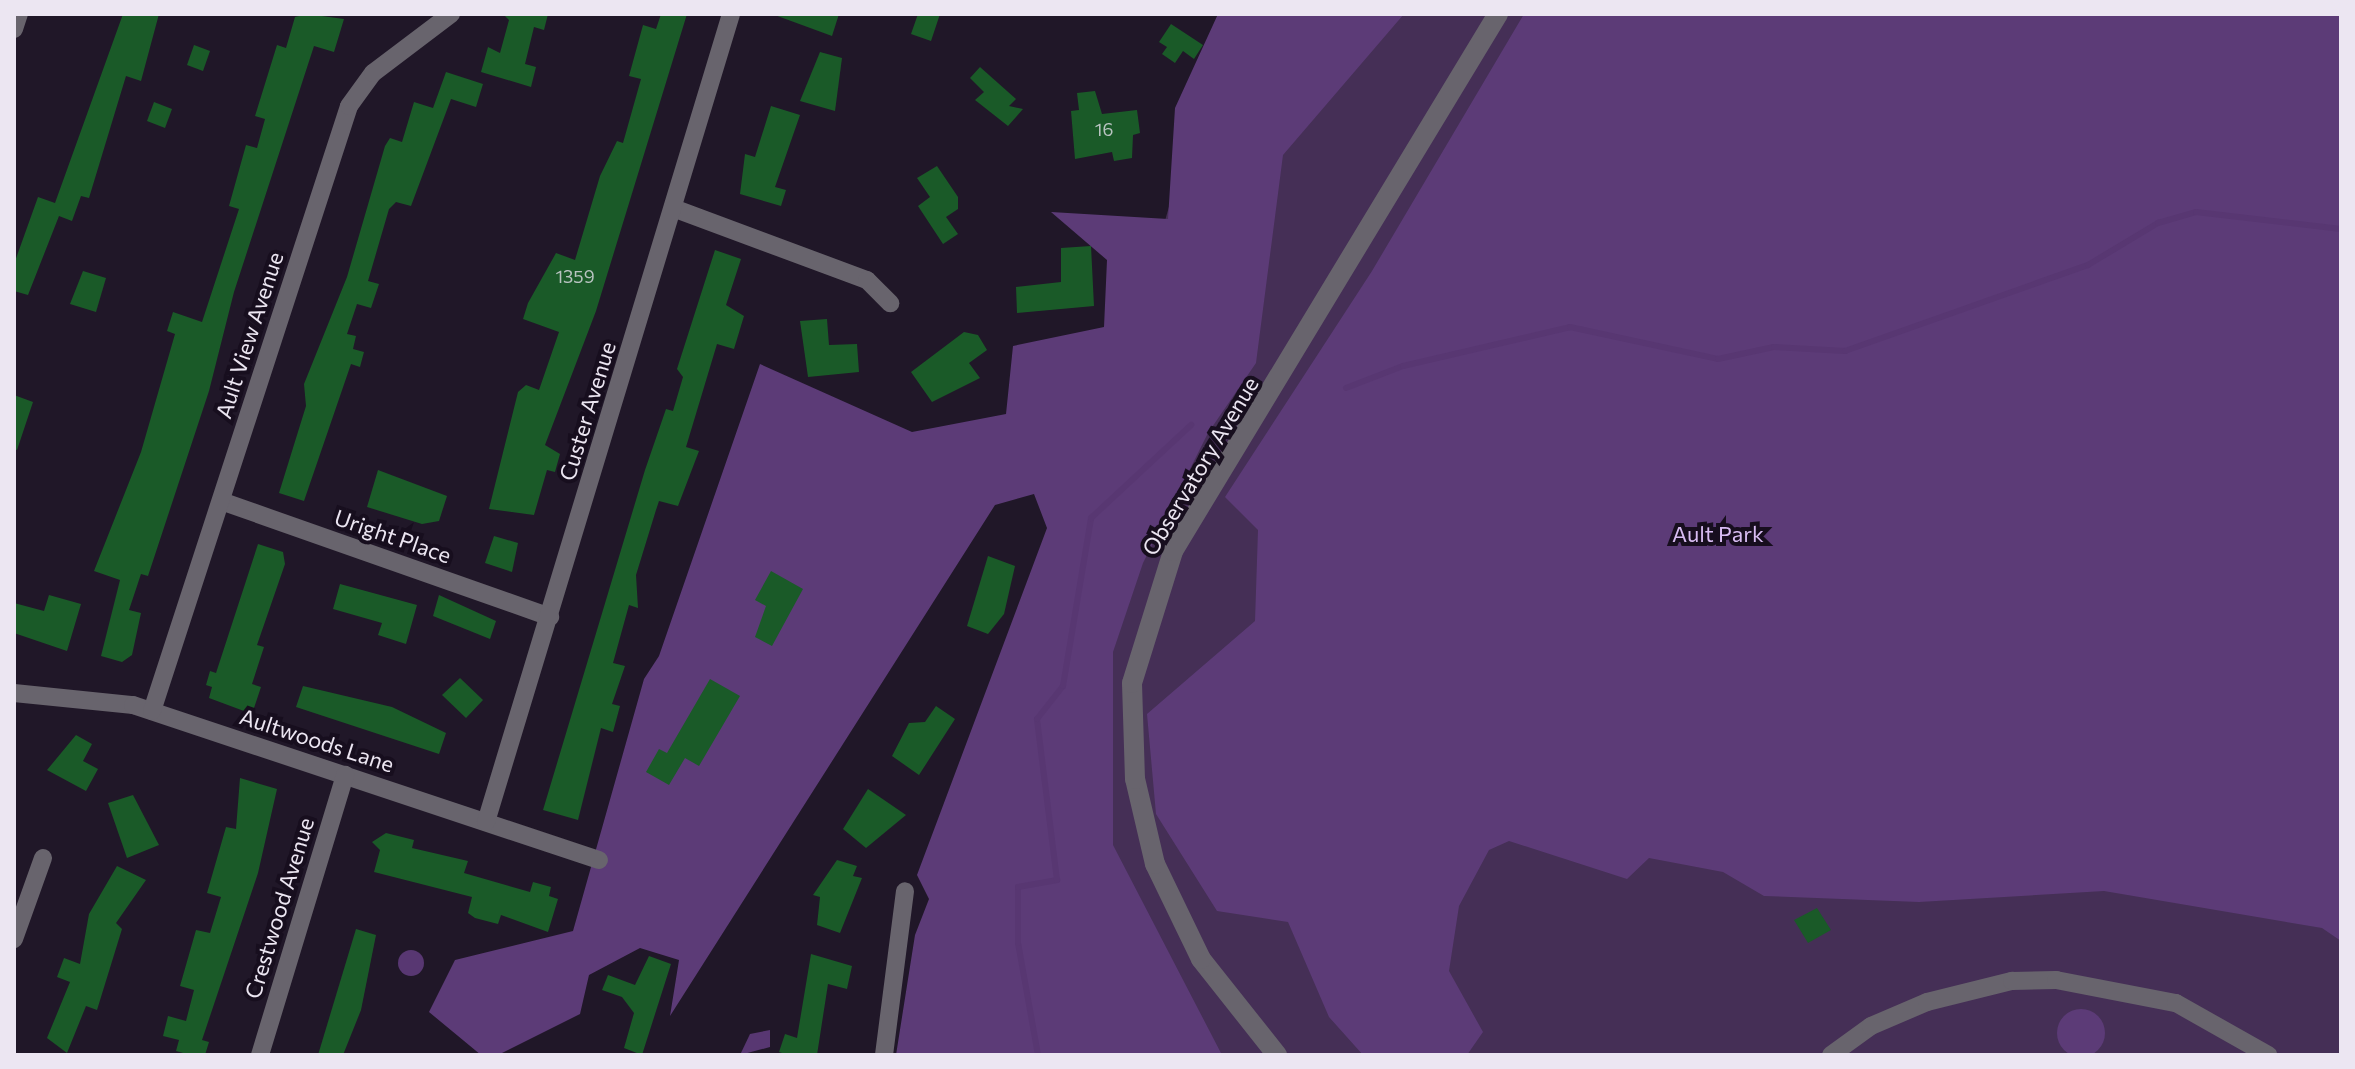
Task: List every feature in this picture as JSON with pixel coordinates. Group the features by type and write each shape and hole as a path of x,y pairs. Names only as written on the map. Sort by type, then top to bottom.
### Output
{"street":[{"path":"14,29 19,14"},
{"name":"Ault View Avenue","path":"152,711 349,106 373,73 451,14"},
{"name":"Custer Avenue","path":"486,822 731,14"},
{"name":"Observatory Avenue","path":"1277,1055 1201,959 1155,864 1135,779 1132,683 1173,551 1498,14"},
{"path":"673,208 867,280 890,303"},
{"name":"Uright Place","path":"221,501 550,617"},
{"name":"Aultwoods Lane","path":"14,693 152,711 599,860"},
{"name":"Crestwood Avenue","path":"260,1055 345,775"},
{"path":"14,939 43,858"},
{"path":"884,1055 905,891"},
{"path":"1831,1055 1871,1026 1927,1002 2012,981 2056,980 2176,1003 2268,1055"}],"green space":[{"path":"1218,14 1404,14 1283,155 1256,363 1208,433 1143,563 1113,652 1113,845 1222,1055 896,1055 915,935 929,899 917,875 1047,528 1034,494 995,505 670,1016 679,960 640,948 589,975 580,1014 498,1055 481,1055 429,1012 455,960 573,931 644,679 659,656 760,364 912,432 1006,414 1013,346 1104,327 1107,260 1051,212 1168,219 1175,108"},
{"name":"Ault Park","path":"1224,14 2341,14 2341,1055 927,1055"},
{"name":"Ault Park","path":"1524,14 2341,14 2341,941 2322,928 2104,891 1919,902 1764,896 1723,872 1649,858 1627,879 1509,841 1489,850 1459,906 1449,971 1483,1032 1467,1055 1363,1055 1329,1017 1288,922 1217,911 1156,814 1147,714 1255,621 1258,530 1225,497 1372,271"},
{"path":"2081,1009 2098,1016 2105,1033 2098,1050 2081,1057 2064,1050 2057,1033 2064,1016"}],"shaded area":[{"path":"411,950 420,954 424,963 420,972 411,976 402,972 398,963 402,954"},
{"path":"770,1030 770,1047 740,1055 750,1034"}],"building":[{"path":"123,14 159,14 141,81 126,76 89,198 81,196 72,221 59,216 28,295 14,291 14,264 38,197 55,203"},
{"path":"307,14 344,19 334,52 314,46 234,292 209,391 148,576 141,574 129,610 141,613 132,655 122,662 101,656 120,580 94,571 141,452 175,334 167,331 173,312 202,322 239,209 229,206 246,145 257,148 265,119 255,116 277,45 286,48 295,17"},
{"path":"503,14 548,14 544,30 534,27 525,64 536,67 531,87 481,72 488,47 500,53 509,20"},
{"path":"661,14 687,14 596,311 545,445 560,454 555,472 547,470 534,515 489,509 518,392 526,385 539,390 559,332 523,319 528,303 556,253 575,260 600,176 617,141 623,143 641,79 629,76 643,25 656,29"},
{"path":"772,14 839,14 832,36"},
{"path":"918,14 940,14 931,41 911,34"},
{"path":"1171,24 1203,45 1194,59 1183,51 1175,63 1162,54 1167,47 1159,42"},
{"path":"194,45 210,51 203,71 187,65"},
{"path":"820,52 842,58 835,111 800,101"},
{"path":"980,67 1016,99 1009,106 1023,109 1008,126 975,100 984,92 970,78"},
{"path":"446,72 483,84 476,107 451,99 411,206 396,202 389,209 368,281 379,284 371,308 357,304 347,334 356,336 353,349 364,352 360,367 351,364 304,501 279,493 306,406 304,384 347,277 385,146 390,138 402,142 414,102 433,108"},
{"path":"1095,91 1102,114 1137,110 1140,133 1133,135 1132,158 1114,161 1112,152 1075,159 1071,111 1079,110 1077,93"},
{"path":"154,102 172,109 165,128 147,121"},
{"path":"771,106 800,115 775,187 786,190 781,206 740,194 745,154 755,157"},
{"path":"937,166 958,197 958,209 946,217 958,234 943,244 918,206 930,197 917,178"},
{"path":"1091,246 1094,306 1017,313 1016,287 1061,282 1061,248"},
{"path":"715,250 741,259 726,305 744,316 734,349 717,344 686,447 699,451 678,506 659,501 656,510 636,575 638,608 629,605 613,663 625,666 612,704 620,706 613,732 601,728 578,820 543,810 645,470 666,409 673,411 683,377 677,369"},
{"path":"83,271 106,278 96,312 70,304"},
{"path":"827,319 829,345 857,344 859,372 808,377 800,321"},
{"path":"964,332 978,335 987,350 969,363 980,378 932,402 911,372"},
{"path":"14,395 33,402 17,450 14,449"},
{"path":"378,470 447,496 439,521 422,524 367,507"},
{"path":"494,536 518,543 512,572 485,563"},
{"path":"258,544 283,552 285,564 257,645 264,647 252,684 261,687 252,714 209,698 212,687 206,685 210,671 216,673"},
{"path":"988,556 1015,566 1004,614 988,634 967,626"},
{"path":"771,571 803,589 772,646 755,637 766,606 755,600"},
{"path":"340,584 417,605 406,644 378,635 382,623 333,609"},
{"path":"49,595 81,604 67,651 14,633 14,603 44,611"},
{"path":"439,595 496,621 490,639 433,616"},
{"path":"460,678 483,700 466,718 442,695"},
{"path":"710,679 740,696 699,766 685,758 669,785 646,772 659,749 667,753"},
{"path":"303,686 392,707 446,733 439,754 296,707"},
{"path":"936,706 955,719 919,775 892,756 909,723 925,722"},
{"path":"76,735 92,744 83,761 98,769 86,791 47,770"},
{"path":"240,778 277,789 258,873 202,1040 209,1042 205,1055 190,1055 176,1051 179,1040 163,1036 168,1016 186,1021 194,990 180,986 196,930 210,933 221,897 207,893 226,827 236,829"},
{"path":"868,789 906,815 866,848 843,829"},
{"path":"133,795 159,845 127,858 108,803"},
{"path":"386,833 414,840 412,848 468,861 464,873 530,892 533,882 551,887 549,896 558,899 548,932 501,915 498,924 475,918 468,913 472,897 374,872 380,850 372,842"},
{"path":"837,860 857,866 853,876 862,878 840,933 817,925 820,897 813,895"},
{"path":"117,866 146,880 116,923 122,929 97,1010 86,1006 67,1053 47,1038 70,982 57,977 64,958 80,964 89,914"},
{"path":"1817,908 1831,930 1808,943 1794,920"},
{"path":"356,929 376,935 361,1010 343,1055 318,1055"},
{"path":"811,954 852,966 847,989 828,984 817,1055 788,1055 779,1052 785,1034 797,1038"},
{"path":"649,956 671,964 642,1055 624,1048 634,1013 622,997 602,990 608,975 635,985"}],"waterway":[{"path":"1346,388 1403,366 1570,327 1718,359 1774,347 1845,351 2088,265 2158,223 2196,212 2341,229"},
{"path":"1038,1055 1018,943 1018,887 1057,880 1037,719 1063,686 1091,518 1191,425"}]}
